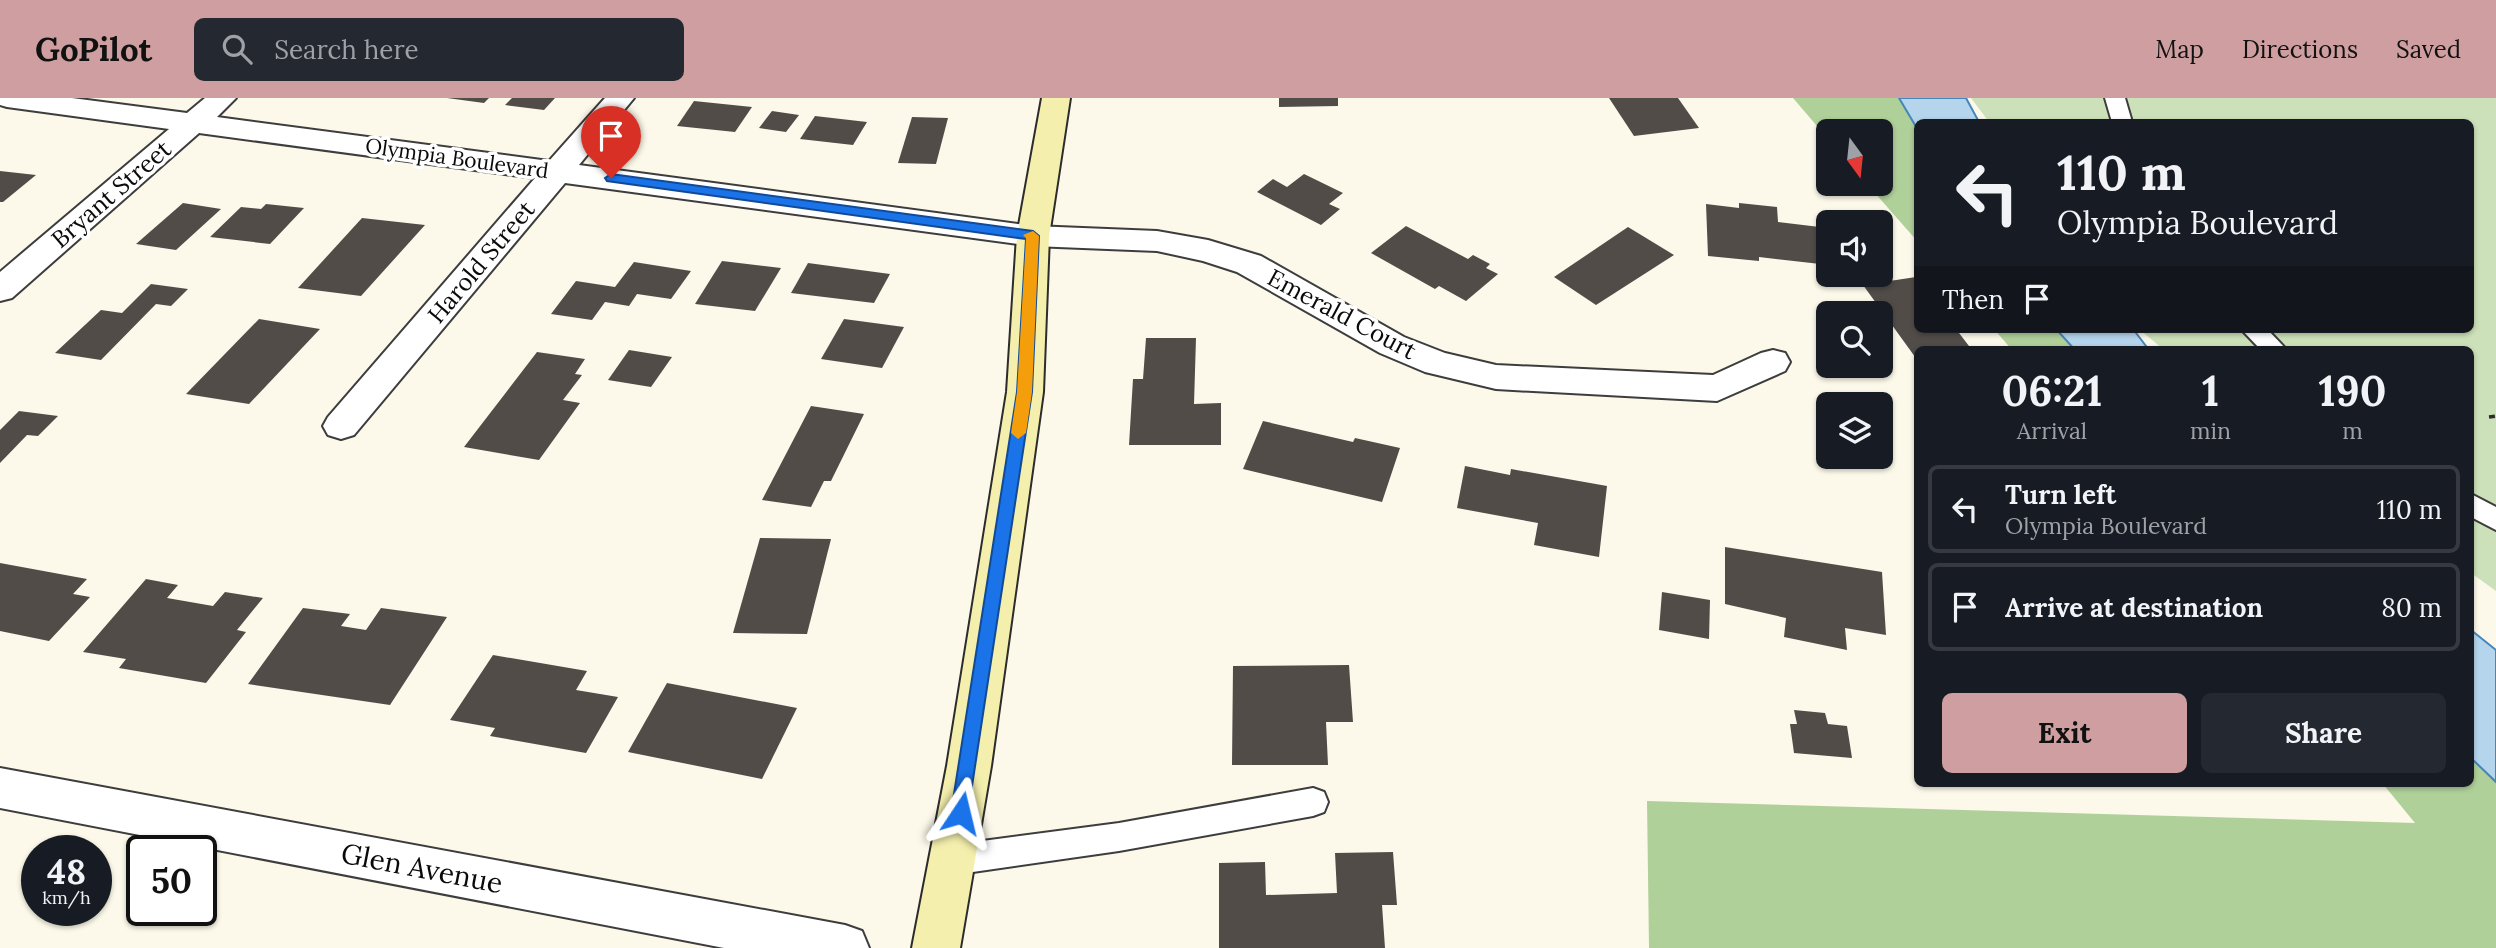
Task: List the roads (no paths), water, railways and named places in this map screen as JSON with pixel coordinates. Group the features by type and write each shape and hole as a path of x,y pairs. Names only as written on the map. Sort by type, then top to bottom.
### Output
{"main road":[{"path":"936,948 1025,392 1033,236 1056,98"}],"street":[{"name":"Olympia Boulevard","path":"6,98 1033,236"},
{"name":"Bryant Street","path":"0,290 222,98"},
{"name":"Harold Street","path":"341,426 620,98"},
{"name":"Emerald Court","path":"1033,236 1157,241 1208,251 1250,264 1392,345 1437,363 1496,377 1717,388 1773,362"},
{"name":"Glen Avenue","path":"0,788 845,948"}],"lane":[{"path":"2115,98 2121,119"},
{"path":"2257,333 2271,346"},
{"path":"2474,506 2496,520"},
{"path":"952,859 1119,837 1313,802"}],"water":[{"path":"1899,98 1966,98 1977,119 1914,119 1914,123"},
{"path":"2060,333 2136,333 2146,346 2071,346"},
{"path":"2474,632 2496,650 2496,782 2474,761"}]}
